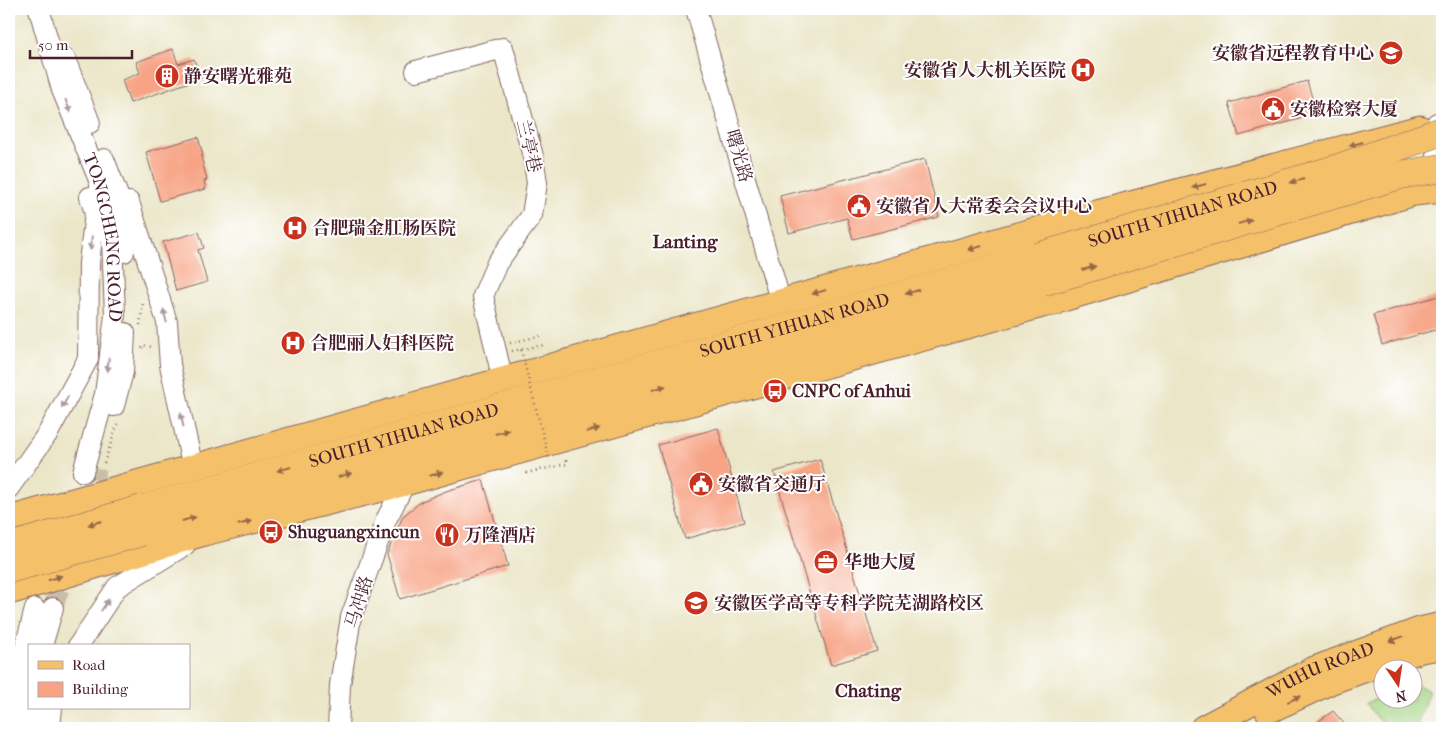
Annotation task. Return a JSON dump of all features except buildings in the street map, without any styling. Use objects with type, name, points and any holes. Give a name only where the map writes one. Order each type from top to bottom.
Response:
[{"type":"highway","name":"SOUTH YIHUAN ROAD","points":[[142,521],[959,279],[1044,280],[1441,129]]},
{"type":"highway","name":"SOUTH YIHUAN ROAD","points":[[142,521],[941,310],[1400,175],[1442,168]]},
{"type":"highway","points":[[959,279],[1089,215]]},
{"type":"highway","points":[[9,547],[142,521]]},
{"type":"highway","points":[[9,569],[142,521]]},
{"type":"main road","points":[[9,519],[1089,215],[1408,130],[1441,129]]},
{"type":"main road","points":[[9,592],[204,533],[405,483],[741,388],[1044,280],[1414,193],[1442,190]]},
{"type":"main road","name":"WUHU ROAD","points":[[1203,728],[1312,670],[1420,630],[1442,625]]},
{"type":"main road","name":"WUHU ROAD","points":[[1235,728],[1332,681],[1421,650],[1442,647]]},
{"type":"street","name":"TONGCHENG ROAD","points":[[39,9],[62,90],[99,180],[112,239],[115,315],[105,394],[90,470],[105,444],[122,372],[126,303],[122,206],[66,61],[49,9]]},
{"type":"street","name":"曙光路","points":[[696,9],[781,303]]},
{"type":"street","name":"兰亭巷","points":[[416,72],[503,48],[533,156],[537,183],[532,214],[497,263],[483,296],[503,381]]},
{"type":"street","points":[[11,485],[48,433],[88,359],[89,263],[95,214],[81,167],[77,127]]},
{"type":"street","points":[[1441,129],[1433,132],[1442,178]]},
{"type":"street","points":[[1408,130],[1420,137],[1426,180],[1414,193]]},
{"type":"street","points":[[111,178],[127,197],[167,322],[170,365],[193,468]]},
{"type":"street","name":"马冲路","points":[[338,728],[340,685],[351,617],[386,520],[405,483]]},
{"type":"street","points":[[79,644],[117,587],[204,533]]},
{"type":"street","points":[[29,644],[44,608],[42,644]]},
{"type":"street","points":[[16,728],[21,663],[28,646]]},
{"type":"street","points":[[35,710],[35,728]]},
{"type":"street","points":[[50,728],[52,710]]},
{"type":"path","points":[[503,345],[540,336]]},
{"type":"path","points":[[506,352],[544,345]]},
{"type":"path","points":[[521,350],[549,459],[565,456],[567,464],[526,474]]},
{"type":"green space","points":[[1424,688],[1429,691],[1424,705]]},
{"type":"green space","points":[[1374,700],[1374,710],[1422,710],[1416,728],[1397,728],[1381,723],[1366,703]]},
{"type":"tunnel","points":[[85,508],[97,468]]},
{"type":"tunnel","points":[[53,608],[67,565]]},
{"type":"place","name":"安徽省远程教育中心","points":[[1391,53]]},
{"type":"place","name":"安徽省人大机关医院","points":[[1083,70]]},
{"type":"place","name":"静安曙光雅苑","points":[[167,76]]},
{"type":"place","name":"安徽检察大厦","points":[[1273,109]]},
{"type":"place","name":"安徽省人大常委会会议中心","points":[[859,206]]},
{"type":"place","name":"合肥瑞金肛肠医院","points":[[295,228]]},
{"type":"place","name":"合肥丽人妇科医院","points":[[293,343]]},
{"type":"place","name":"CNPC of Anhui","points":[[775,391]]},
{"type":"place","name":"安徽省交通厅","points":[[701,484]]},
{"type":"place","name":"Shuguangxincun","points":[[271,532]]},
{"type":"place","name":"万隆酒店","points":[[447,535]]},
{"type":"place","name":"华地大厦","points":[[826,562]]},
{"type":"place","name":"安徽医学高等专科学院芜湖路校区","points":[[696,603]]},
{"type":"district","name":"Lanting","points":[[685,241]]},
{"type":"district","name":"Chating","points":[[868,690]]}]
